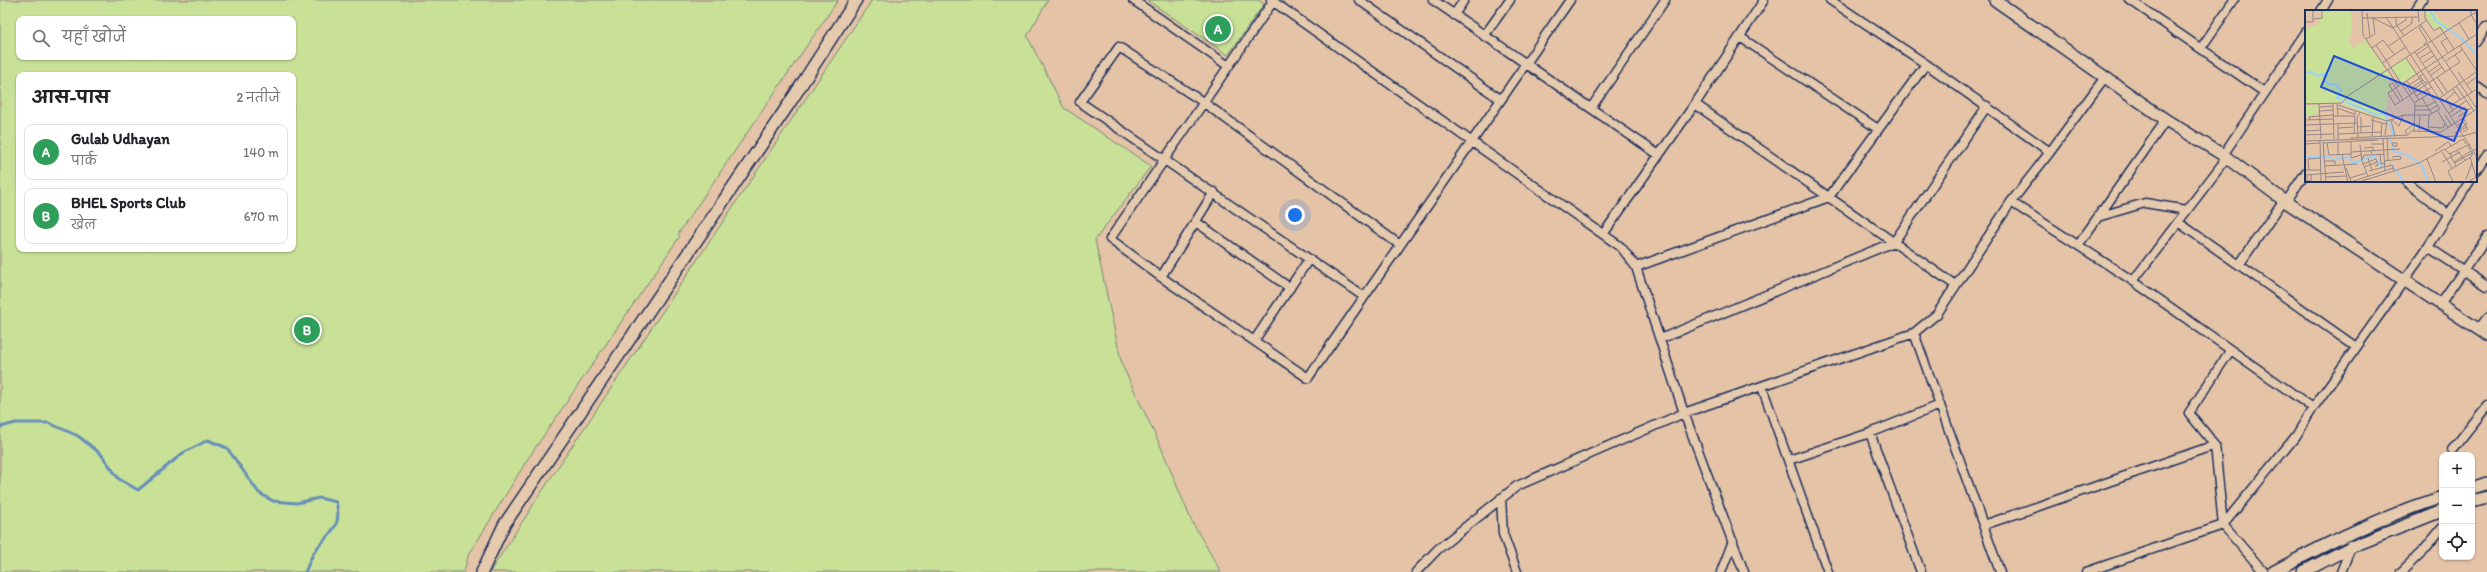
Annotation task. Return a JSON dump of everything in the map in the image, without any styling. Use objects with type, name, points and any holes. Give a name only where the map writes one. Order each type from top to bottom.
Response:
[{"type":"main road","points":[[482,572],[504,525],[776,123],[856,0]]},
{"type":"main road","points":[[1995,0],[2166,120],[2224,157],[2284,201],[2483,333]]},
{"type":"main road","points":[[2475,487],[2487,483]]},
{"type":"main road","points":[[2475,500],[2487,497]]},
{"type":"main road","points":[[2272,572],[2345,534],[2439,498]]},
{"type":"main road","points":[[2303,572],[2351,547],[2439,512]]},
{"type":"street","points":[[1133,0],[1227,65]]},
{"type":"street","points":[[1570,0],[1471,140],[1308,378],[1161,277],[1110,239],[1166,160],[1227,65],[1272,0],[1471,140],[1604,233],[1621,247],[1636,267],[1684,413],[1744,572]]},
{"type":"street","points":[[1359,0],[1500,99]]},
{"type":"street","points":[[1434,0],[1484,36],[1659,155]]},
{"type":"street","points":[[1454,15],[1464,0]]},
{"type":"street","points":[[1484,36],[1510,0]]},
{"type":"street","points":[[1590,108],[1666,0]]},
{"type":"street","points":[[1604,233],[1695,104],[1764,0]]},
{"type":"street","points":[[1830,0],[1987,106],[2050,152]]},
{"type":"street","points":[[2130,0],[2264,92]]},
{"type":"street","points":[[2201,48],[2234,0]]},
{"type":"street","points":[[2322,10],[2328,0]]},
{"type":"street","points":[[2416,10],[2422,0]]},
{"type":"street","points":[[2477,41],[2487,26]]},
{"type":"street","points":[[2133,281],[2187,210],[2224,157],[2264,92],[2305,33]]},
{"type":"street","points":[[1740,37],[1878,129]]},
{"type":"street","points":[[1363,296],[1214,192],[1080,102],[1119,47],[1203,102],[1400,245]]},
{"type":"street","points":[[1636,267],[1829,197],[1926,64]]},
{"type":"street","points":[[1416,572],[1438,549],[1517,486],[1684,413],[1914,333],[1937,314],[1955,284],[2011,202],[2105,77]]},
{"type":"street","points":[[2477,87],[2487,94]]},
{"type":"street","points":[[1695,104],[1955,284]]},
{"type":"street","points":[[1660,339],[1894,242],[1987,106]]},
{"type":"street","points":[[2079,244],[2101,216],[2166,120]]},
{"type":"street","points":[[2477,171],[2486,160]]},
{"type":"street","points":[[2239,265],[2305,173]]},
{"type":"street","points":[[2406,182],[2449,215]]},
{"type":"street","points":[[2086,572],[2223,525],[2296,436],[2313,408],[2428,247],[2469,182]]},
{"type":"street","points":[[1161,277],[1214,192]]},
{"type":"street","points":[[2011,202],[2079,244],[2313,408]]},
{"type":"street","points":[[2101,216],[2145,203],[2187,210]]},
{"type":"street","points":[[1196,222],[1290,288]]},
{"type":"street","points":[[2178,222],[2356,347]]},
{"type":"street","points":[[2440,304],[2465,271],[2487,237]]},
{"type":"street","points":[[2428,247],[2487,286]]},
{"type":"street","points":[[1254,341],[1309,259]]},
{"type":"street","points":[[2483,333],[2487,318]]},
{"type":"street","points":[[1914,333],[2000,572]]},
{"type":"street","points":[[2230,351],[2189,413],[2215,446],[2223,525],[2264,572]]},
{"type":"street","points":[[1762,387],[1828,572]]},
{"type":"street","points":[[1789,460],[1870,433],[1940,405]]},
{"type":"street","points":[[2452,450],[2487,406]]},
{"type":"street","points":[[1870,433],[1921,572]]},
{"type":"street","points":[[1984,525],[2215,446]]},
{"type":"street","points":[[1501,498],[1503,534],[1517,572]]},
{"type":"street","points":[[2401,572],[2425,549],[2439,532]]},
{"type":"street","points":[[2341,572],[2351,547],[2345,534]]},
{"type":"street","points":[[1721,572],[1733,542]]},
{"type":"green space","points":[[0,0],[838,0],[678,234],[680,236],[529,457],[468,556],[464,572],[0,572]]},
{"type":"green space","points":[[872,0],[1048,0],[1027,36],[1064,108],[1151,166],[1095,240],[1122,365],[1161,447],[1191,520],[1221,572],[490,572],[552,476]]},
{"type":"green space","points":[[1147,0],[1258,0],[1264,4],[1228,55]]},
{"type":"waterway","points":[[0,427],[16,423],[49,423],[78,436],[101,454],[119,479],[138,490],[183,453],[208,440],[227,448],[259,493],[273,501],[297,503],[319,498],[336,502],[338,511],[335,525],[332,531],[313,554],[305,572]]},
{"type":"place","name":"Gulab Udhayan","points":[[1218,29]]},
{"type":"place","name":"BHEL Sports Club","points":[[307,330]]}]
